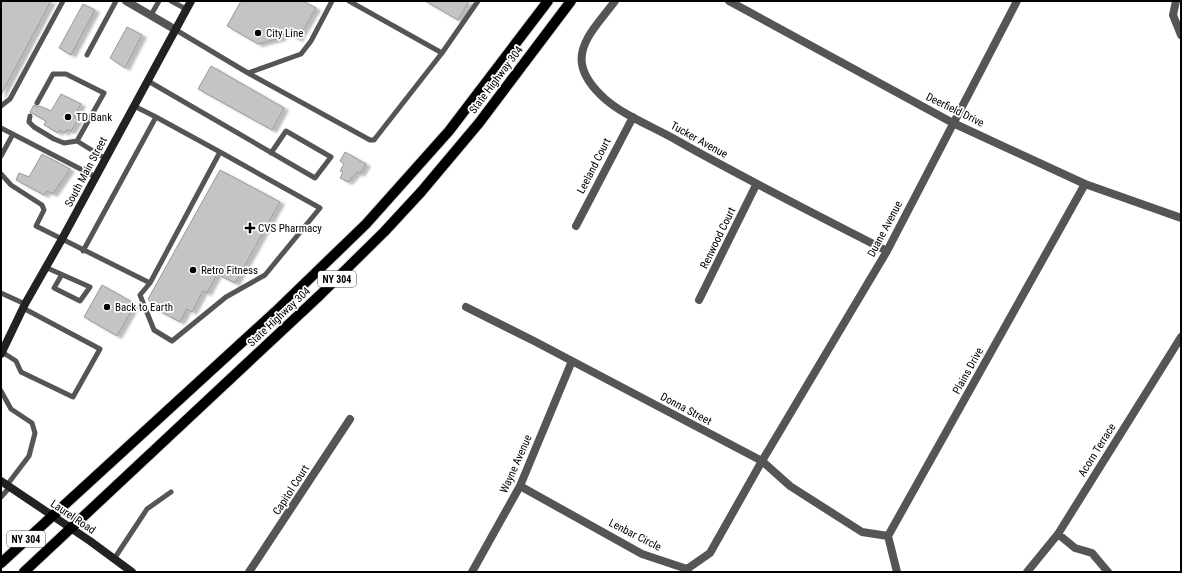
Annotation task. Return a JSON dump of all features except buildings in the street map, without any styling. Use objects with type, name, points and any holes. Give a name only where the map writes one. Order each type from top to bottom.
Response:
[{"type":"main road","name":"State Highway 304","points":[[1,563],[275,312],[366,224],[449,131],[548,1]]},
{"type":"main road","name":"State Highway 304","points":[[24,572],[320,295],[396,219],[479,123],[571,1]]},
{"type":"street","points":[[126,1],[176,30]]},
{"type":"street","name":"South Main Street","points":[[2,353],[24,306],[191,1]]},
{"type":"street","name":"Tucker Avenue","points":[[615,1],[586,43],[582,62],[586,75],[596,90],[612,104],[632,117],[756,185],[887,251]]},
{"type":"street","name":"Deerfield Drive","points":[[728,1],[954,123],[1085,184],[1181,218]]},
{"type":"street","name":"Duane Avenue","points":[[762,461],[887,251],[1017,1]]},
{"type":"street","points":[[1176,1],[1173,14],[1181,35]]},
{"type":"street","name":"Leeland Court","points":[[576,226],[632,117]]},
{"type":"street","name":"Plains Drive","points":[[888,536],[1085,184]]},
{"type":"street","name":"Renwood Court","points":[[699,300],[756,185]]},
{"type":"street","name":"Donna Street","points":[[466,307],[762,461],[790,486],[862,532],[888,536]]},
{"type":"street","name":"Acorn Terrace","points":[[1027,572],[1058,534],[1181,337]]},
{"type":"street","name":"Wayne Avenue","points":[[472,572],[520,486],[572,361]]},
{"type":"street","name":"Capitol Court","points":[[249,572],[350,419]]},
{"type":"street","name":"Lenbar Circle","points":[[520,486],[642,554],[687,569],[710,553],[762,461]]},
{"type":"street","name":"Laurel Road","points":[[6,484],[132,572]]},
{"type":"street","points":[[1058,534],[1075,548],[1092,553],[1108,572]]},
{"type":"street","points":[[888,536],[897,572]]},
{"type":"lane","points":[[1,106],[10,99],[63,1]]},
{"type":"lane","points":[[87,55],[116,1]]},
{"type":"lane","points":[[151,16],[159,1]]},
{"type":"lane","points":[[171,1],[186,9]]},
{"type":"lane","points":[[248,73],[289,60],[301,54],[305,50],[332,1]]},
{"type":"lane","points":[[349,1],[442,53]]},
{"type":"lane","points":[[176,30],[248,73],[370,140],[374,140],[442,53],[478,1]]},
{"type":"lane","points":[[37,103],[53,74],[66,74],[104,93],[77,142]]},
{"type":"lane","points":[[148,81],[271,153],[315,178],[330,157],[286,131],[271,153]]},
{"type":"lane","points":[[134,106],[220,152],[320,208],[265,275],[226,297],[172,341],[154,330],[140,295],[150,283],[220,152]]},
{"type":"lane","points":[[30,116],[29,122],[34,127],[54,139],[64,143],[77,142],[106,158]]},
{"type":"lane","points":[[82,250],[156,117]]},
{"type":"lane","points":[[1,128],[96,177]]},
{"type":"lane","points":[[1,156],[13,134]]},
{"type":"lane","points":[[1,174],[11,186],[42,205],[44,210],[36,226],[150,283]]},
{"type":"lane","points":[[45,267],[61,276],[90,287],[80,301],[54,288],[61,276]]},
{"type":"lane","points":[[1,293],[100,349],[73,397],[21,372],[16,361],[2,353]]},
{"type":"lane","points":[[1,391],[10,409],[32,423],[35,433],[29,456],[6,484],[1,497]]},
{"type":"lane","points":[[114,558],[147,509],[171,492]]},
{"type":"place","name":"City Line","points":[[258,33]]},
{"type":"place","name":"TD Bank","points":[[68,117]]},
{"type":"place","name":"CVS Pharmacy","points":[[250,228]]},
{"type":"place","name":"Retro Fitness","points":[[193,270]]},
{"type":"place","name":"Back to Earth","points":[[107,307]]}]
